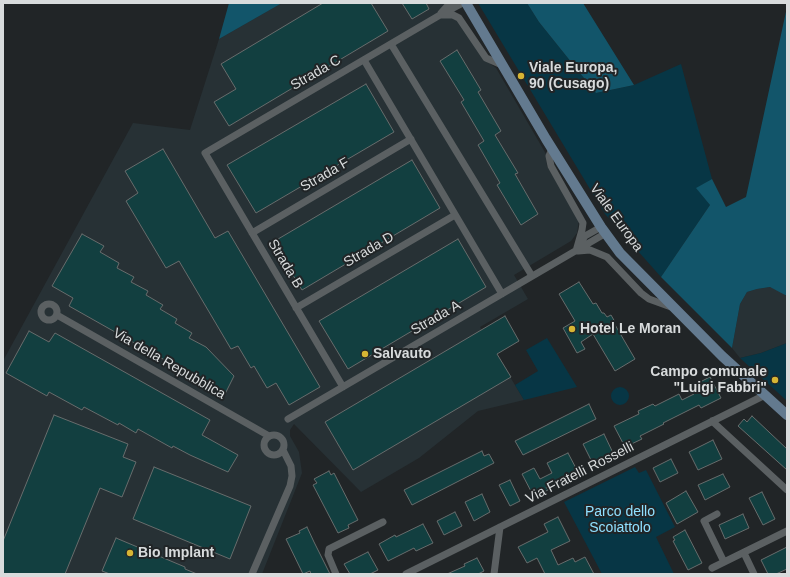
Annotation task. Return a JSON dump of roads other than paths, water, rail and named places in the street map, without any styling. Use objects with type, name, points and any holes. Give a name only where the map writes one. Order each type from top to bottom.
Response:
[{"type":"main road","name":"Viale Europa","points":[[466,3],[552,149],[603,230],[620,253],[722,356],[787,415]]},
{"type":"street","points":[[445,3],[441,8],[440,15],[453,15],[459,18],[486,58],[502,65]]},
{"type":"street","name":"Strada C","points":[[440,15],[445,7],[450,3]]},
{"type":"street","name":"Strada C","points":[[205,153],[462,3]]},
{"type":"street","points":[[391,44],[532,276]]},
{"type":"street","points":[[364,60],[502,294]]},
{"type":"street","name":"Strada F","points":[[252,233],[411,139]]},
{"type":"street","points":[[552,149],[549,156],[551,166],[583,223],[576,251],[590,250],[607,257],[640,293],[649,299],[673,308]]},
{"type":"street","name":"Strada B","points":[[205,153],[343,387]]},
{"type":"street","name":"Strada D","points":[[296,308],[455,215]]},
{"type":"street","name":"Strada A","points":[[288,419],[576,251],[603,230]]},
{"type":"street","name":"Via della Repubblica","points":[[57,314],[269,436]]},
{"type":"street","name":"Via Fratelli Rosselli","points":[[406,574],[765,395]]},
{"type":"street","points":[[712,421],[787,490]]},
{"type":"street","points":[[252,574],[290,486],[292,476],[291,466],[283,450],[284,444],[281,438],[275,435],[267,438],[264,444],[268,453],[274,455],[283,450]]},
{"type":"street","points":[[717,514],[704,521],[724,562]]},
{"type":"street","points":[[336,574],[328,555],[329,550],[383,522]]},
{"type":"street","points":[[494,574],[500,527]]},
{"type":"street","points":[[712,568],[787,531]]},
{"type":"street","points":[[744,553],[754,574]]},
{"type":"place","name":"Viale Europa, 90 (Cusago)","points":[[521,76]]},
{"type":"place","name":"Hotel Le Moran","points":[[572,329]]},
{"type":"place","name":"Salvauto","points":[[365,354]]},
{"type":"place","name":"Campo comunale \"Luigi Fabbri\"","points":[[775,380]]},
{"type":"place","name":"Bio Implant","points":[[130,553]]},
{"type":"park label","name":"Parco dello Scoiattolo","points":[[620,520]]}]
